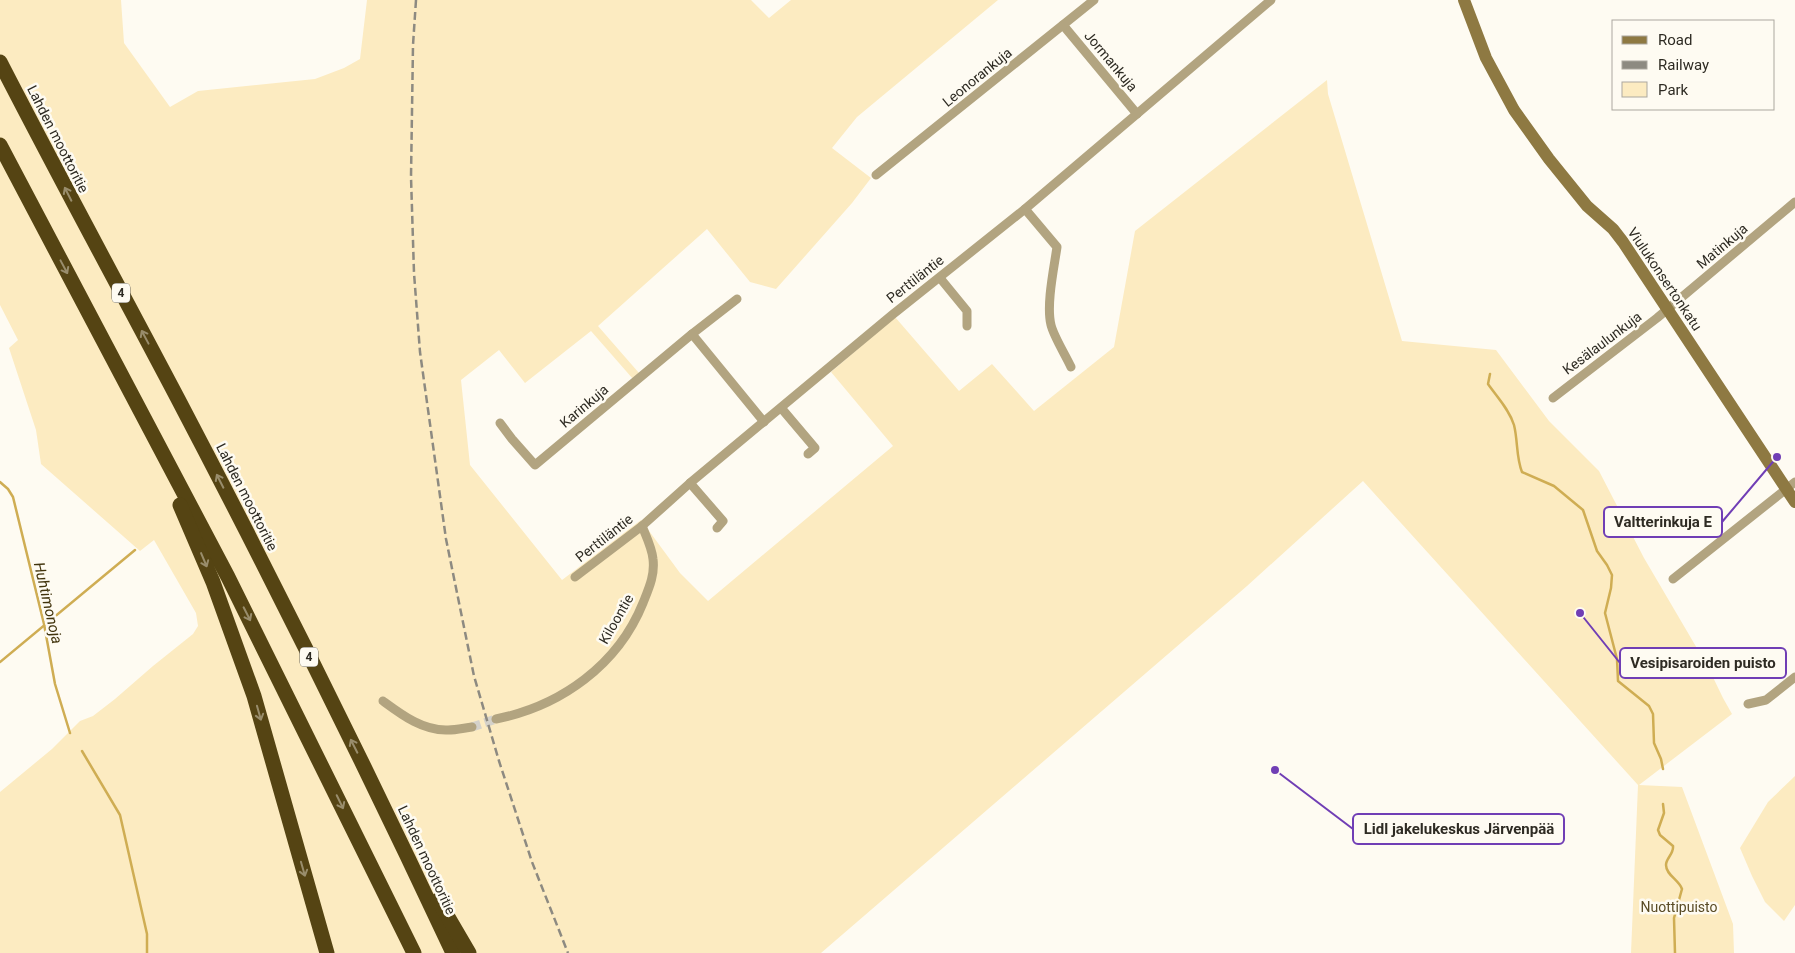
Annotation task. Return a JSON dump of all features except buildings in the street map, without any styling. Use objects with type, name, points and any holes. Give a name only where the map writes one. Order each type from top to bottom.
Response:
[{"type":"highway","name":"Lahden moottoritie","points":[[0,62],[74,206],[243,524],[376,790],[453,953]]},
{"type":"highway","points":[[0,145],[228,577],[414,953]]},
{"type":"highway","points":[[143,416],[214,582],[235,639],[254,696],[327,953]]},
{"type":"highway","points":[[376,790],[469,953]]},
{"type":"street","name":"Leonorankuja","points":[[876,175],[1094,0]]},
{"type":"street","name":"Perttiläntie","points":[[575,578],[642,526],[690,483],[892,315],[1025,209],[1271,0]]},
{"type":"street","name":"Viulukonsertonkatu","points":[[1464,0],[1486,58],[1514,110],[1580,198],[1618,236],[1791,485],[1795,502]]},
{"type":"street","name":"Jormankuja","points":[[1063,25],[1137,114]]},
{"type":"street","name":"Matinkuja","points":[[1668,310],[1795,202]]},
{"type":"street","points":[[1025,209],[1057,247],[1050,307],[1051,325],[1071,367]]},
{"type":"street","points":[[940,278],[967,312],[967,326]]},
{"type":"street","name":"Karinkuja","points":[[500,423],[536,465],[737,298]]},
{"type":"street","name":"Kesälaulunkuja","points":[[1553,398],[1668,310]]},
{"type":"street","points":[[692,334],[764,422]]},
{"type":"street","points":[[782,408],[815,448],[808,454]]},
{"type":"street","points":[[690,483],[723,521],[717,528]]},
{"type":"street","points":[[1673,579],[1791,485]]},
{"type":"street","name":"Kiloontie","points":[[496,719],[514,715],[559,697],[602,665],[622,642],[639,612],[652,578],[653,557],[642,526]]},
{"type":"street","points":[[1748,704],[1766,700],[1795,677]]},
{"type":"street","points":[[383,701],[409,720],[428,726],[446,730],[472,727]]},
{"type":"green space","name":"Nuottipuisto","points":[[0,0],[121,0],[124,43],[170,107],[198,91],[315,79],[344,68],[360,59],[367,0],[751,0],[769,18],[791,0],[998,0],[857,117],[832,148],[871,178],[852,203],[776,289],[750,282],[707,229],[598,326],[639,373],[633,379],[591,331],[525,383],[499,350],[461,380],[470,465],[562,580],[641,520],[680,573],[708,601],[893,446],[831,372],[895,317],[959,391],[992,364],[1034,411],[1114,347],[1135,231],[1327,80],[1328,94],[1402,341],[1496,350],[1549,421],[1599,471],[1644,558],[1708,667],[1732,714],[1639,785],[1682,787],[1733,924],[1734,953],[1631,953],[1638,785],[1363,481],[1247,586],[821,953],[0,953],[0,792],[52,749],[80,721],[93,716],[115,699],[193,634],[198,626],[196,613],[154,540],[140,551],[41,464],[36,430],[9,348],[18,340],[0,305]]},
{"type":"green space","points":[[1795,776],[1795,905],[1784,921],[1765,902],[1740,848],[1768,802]]},
{"type":"waterway","points":[[1490,374],[1488,384],[1506,408],[1514,425],[1522,472],[1554,486],[1583,510],[1597,551],[1612,575],[1605,613],[1617,659],[1618,681],[1649,706],[1653,714],[1654,743],[1663,769]]},
{"type":"waterway","name":"Huhtimonoja","points":[[0,482],[13,497],[44,624],[55,684],[70,733]]},
{"type":"waterway","points":[[0,662],[135,550]]},
{"type":"waterway","name":"Huhtimonoja","points":[[82,751],[120,815],[147,934],[147,953]]},
{"type":"waterway","points":[[1663,804],[1664,813],[1658,830],[1660,835],[1673,846],[1666,865],[1670,875],[1682,889],[1674,918],[1675,953]]},
{"type":"tunnel","points":[[472,727],[496,719]]},
{"type":"railway","points":[[416,0],[413,45],[411,177],[414,273],[420,352],[446,539],[474,676],[499,761],[532,862],[568,953]]},
{"type":"place","name":"Valtterinkuja E","points":[[1777,457]]},
{"type":"place","name":"Vesipisaroiden puisto","points":[[1580,613]]},
{"type":"place","name":"Lidl jakelukeskus Järvenpää","points":[[1275,770]]}]
